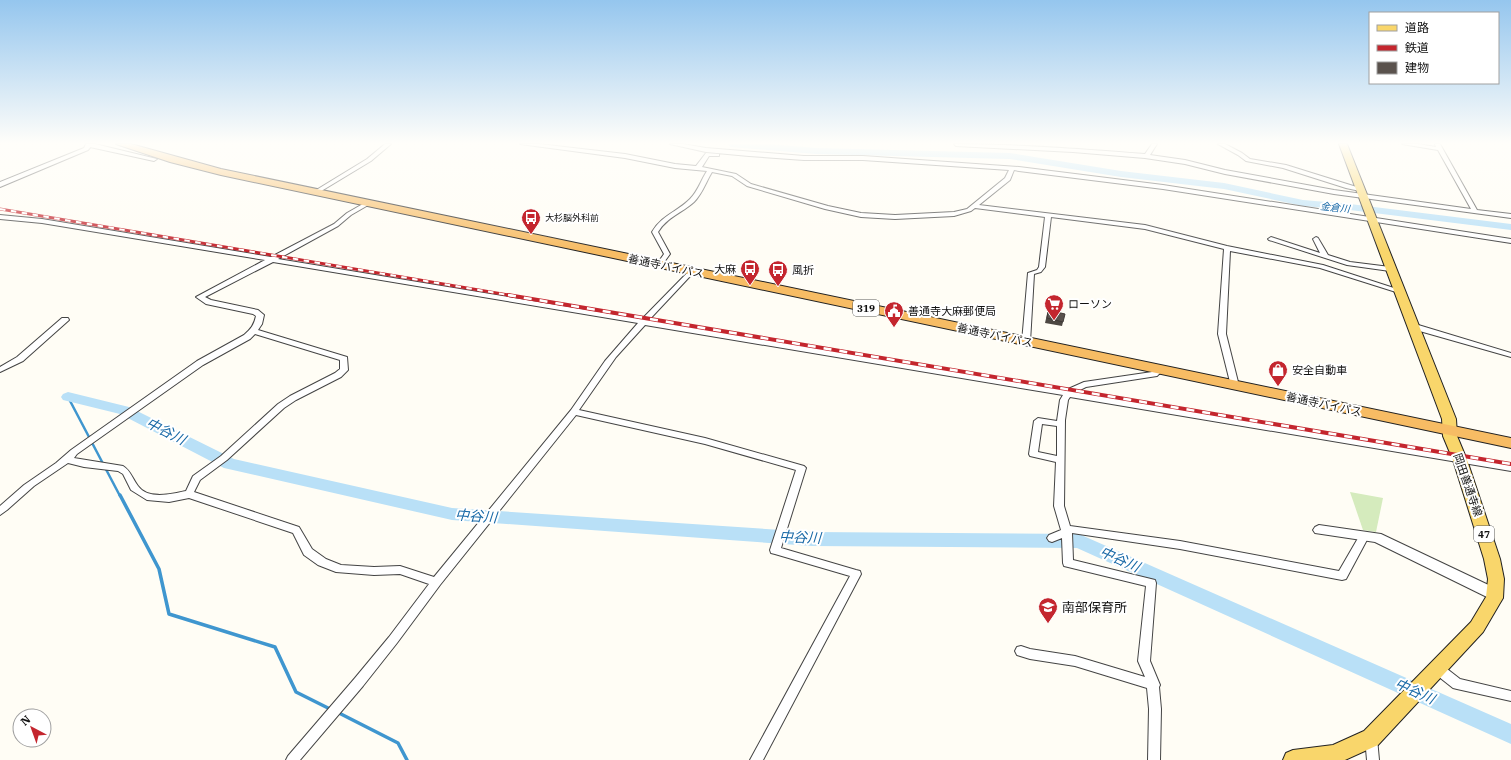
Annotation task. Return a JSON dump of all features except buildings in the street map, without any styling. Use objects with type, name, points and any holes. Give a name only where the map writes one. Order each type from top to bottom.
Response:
[{"type":"highway","name":"善通寺バイパス","points":[[256,179],[1511,443]]},
{"type":"main road","name":"岡田善通寺線","points":[[1292,760],[1334,755],[1370,738],[1477,627],[1494,598],[1496,579],[1492,559],[1460,460],[1450,436],[1449,419],[1355,179]]},
{"type":"street","points":[[0,185],[13,179]]},
{"type":"street","points":[[316,192],[337,179]]},
{"type":"street","points":[[660,264],[667,254],[655,232],[658,226],[665,219],[692,201],[705,179]]},
{"type":"street","points":[[741,179],[749,185],[827,208],[861,215],[895,217],[962,213],[974,206],[1007,179]]},
{"type":"street","points":[[1107,179],[1511,241]]},
{"type":"street","points":[[1264,179],[1299,186],[1511,216]]},
{"type":"street","points":[[1327,179],[1348,187],[1361,194]]},
{"type":"street","points":[[1457,179],[1476,211]]},
{"type":"street","points":[[0,511],[31,484],[68,460],[74,452],[200,363],[240,342],[254,331],[258,324],[260,315],[255,312],[209,302],[200,297],[336,225],[349,214],[368,203]]},
{"type":"street","points":[[974,206],[1145,227],[1227,248],[1321,266],[1398,291]]},
{"type":"street","points":[[1026,342],[1031,272],[1039,271],[1042,267],[1048,215]]},
{"type":"street","points":[[0,217],[69,225],[1511,468]]},
{"type":"street","points":[[1272,238],[1301,245],[1325,256],[1349,264],[1390,269]]},
{"type":"street","points":[[1316,239],[1325,256]]},
{"type":"street","points":[[1227,248],[1222,334],[1235,386]]},
{"type":"street","points":[[292,760],[393,640],[436,582],[574,412],[592,383],[620,348],[692,272]]},
{"type":"street","points":[[0,370],[20,359],[65,320]]},
{"type":"street","points":[[1412,326],[1511,355]]},
{"type":"street","points":[[189,494],[196,478],[224,458],[281,406],[293,398],[338,375],[344,370],[344,359],[254,331]]},
{"type":"street","points":[[1154,760],[1154,685],[1150,671],[1144,661],[1151,583],[1068,563],[1067,532],[1059,506],[1061,460],[1060,424],[1061,409],[1067,394],[1084,385],[1154,374],[1159,370]]},
{"type":"street","points":[[574,412],[705,441],[801,468],[775,550],[856,574],[756,760]]},
{"type":"street","points":[[1060,424],[1038,421],[1034,454],[1061,460]]},
{"type":"street","points":[[68,460],[84,464],[120,468],[126,472],[134,488],[150,498],[169,498],[189,494],[296,530],[308,552],[322,562],[340,569],[374,571],[400,570],[436,582]]},
{"type":"street","points":[[1052,538],[1072,529],[1180,545],[1342,576],[1364,536]]},
{"type":"street","points":[[1319,530],[1377,537],[1494,594]]},
{"type":"street","points":[[1021,651],[1030,654],[1075,661],[1154,685]]},
{"type":"street","points":[[1438,669],[1457,684],[1511,696]]},
{"type":"street","points":[[1370,738],[1373,760]]},
{"type":"green space","points":[[1350,492],[1383,498],[1376,532],[1363,530]]},
{"type":"waterway","name":"金倉川","points":[[1168,179],[1224,186],[1303,203],[1350,207],[1511,227]]},
{"type":"waterway","points":[[68,397],[120,496]]},
{"type":"waterway","name":"中谷川","points":[[68,397],[124,410],[230,464],[452,514],[812,539],[1079,541],[1511,734]]},
{"type":"waterway","points":[[120,495],[159,569],[169,614],[275,647],[296,692],[330,709]]},
{"type":"waterway","points":[[337,712],[398,743],[407,760]]},
{"type":"railway","points":[[0,209],[514,296]]},
{"type":"railway","points":[[508,295],[1511,464]]},
{"type":"place","name":"大杉脳外科前","points":[[531,235]]},
{"type":"place","name":"大麻","points":[[750,286]]},
{"type":"place","name":"風折","points":[[778,287]]},
{"type":"place","name":"ローソン","points":[[1054,321]]},
{"type":"place","name":"善通寺大麻郵便局","points":[[894,328]]},
{"type":"place","name":"安全自動車","points":[[1278,387]]},
{"type":"place","name":"南部保育所","points":[[1048,624]]}]
